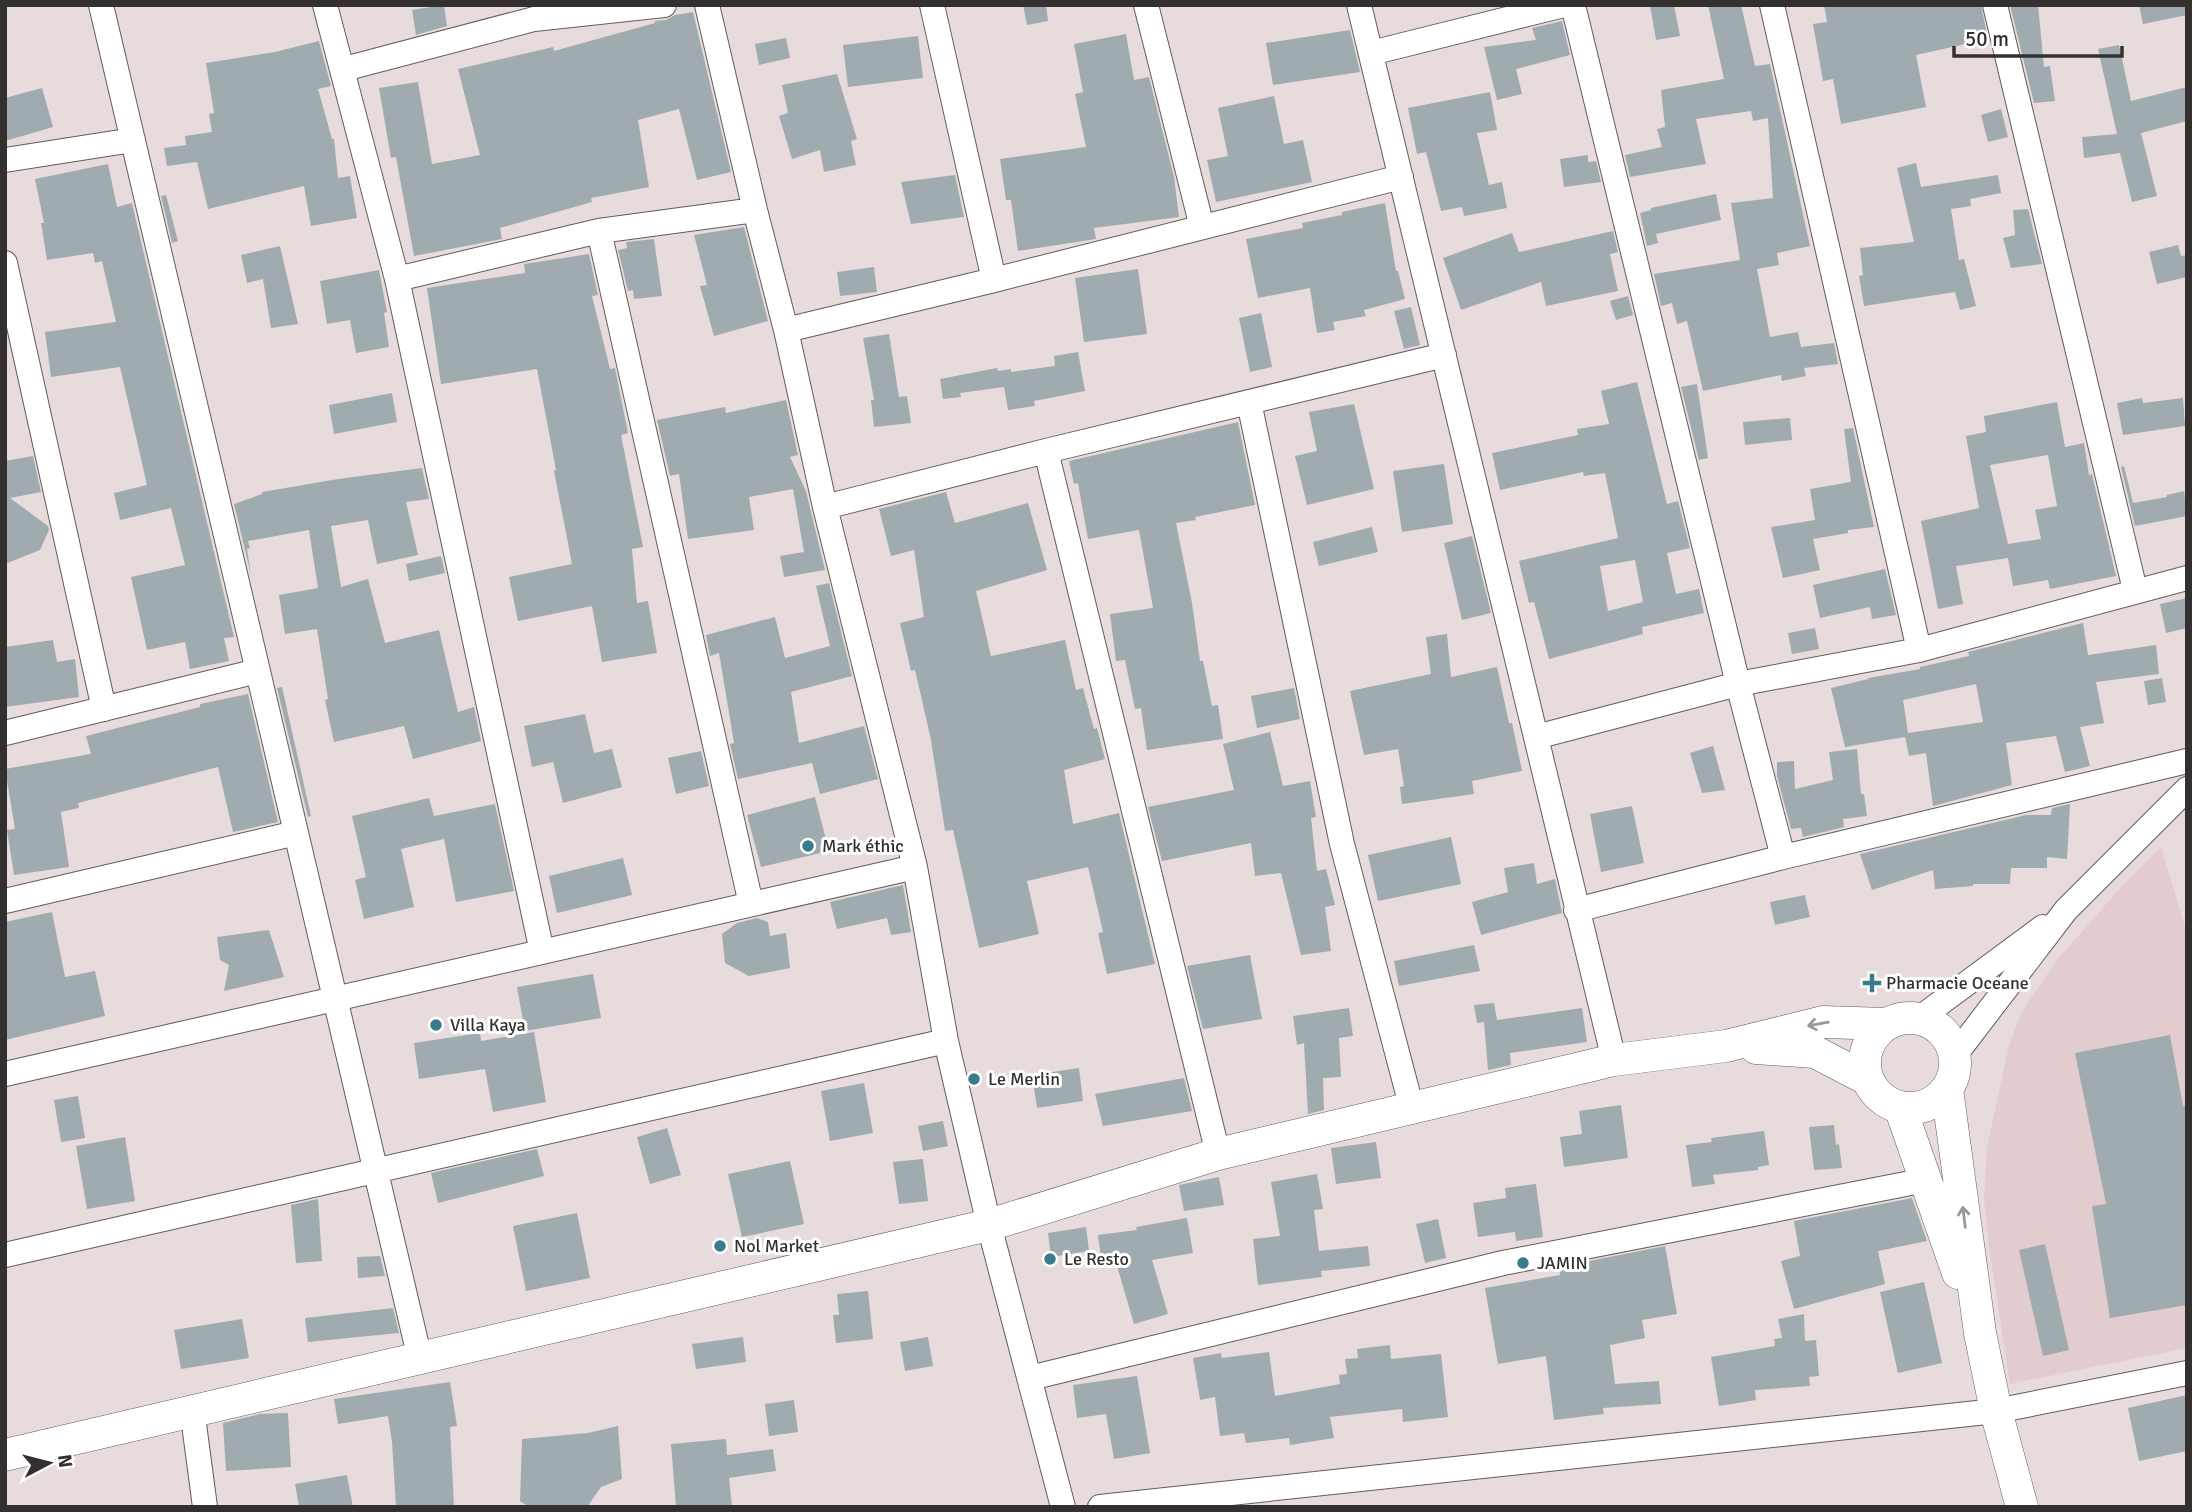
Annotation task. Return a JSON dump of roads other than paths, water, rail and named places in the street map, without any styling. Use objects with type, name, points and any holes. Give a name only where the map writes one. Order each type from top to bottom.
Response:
[{"type":"main road","points":[[5,1455],[192,1409],[420,1359],[989,1225],[1218,1154],[1614,1060],[1727,1045],[1823,1022],[1886,1024],[1902,1018],[1920,1018],[1936,1026],[1948,1039],[1955,1055],[1954,1073],[1947,1090],[1934,1102],[1917,1108],[1900,1107],[1875,1092],[1867,1079],[1864,1058],[1871,1039],[1886,1024]]},
{"type":"main road","points":[[1727,1045],[1815,1052],[1867,1079]]},
{"type":"main road","points":[[1947,1090],[1980,1334],[1996,1411],[2022,1507]]},
{"type":"main road","points":[[1900,1107],[1980,1334]]},
{"type":"street","points":[[101,5],[420,1359]]},
{"type":"street","points":[[325,5],[344,69],[397,279],[542,952]]},
{"type":"street","points":[[344,69],[532,12],[664,5]]},
{"type":"street","points":[[708,5],[755,211],[786,330],[825,507],[915,867],[946,1041],[989,1225],[1063,1507]]},
{"type":"street","points":[[932,5],[994,280]]},
{"type":"street","points":[[1146,5],[1202,228]]},
{"type":"street","points":[[1359,5],[1614,1060]]},
{"type":"street","points":[[1371,53],[1564,5]]},
{"type":"street","points":[[1573,5],[1738,684],[1783,858]]},
{"type":"street","points":[[1772,5],[1919,650]]},
{"type":"street","points":[[1995,5],[2135,590]]},
{"type":"street","points":[[5,160],[133,140]]},
{"type":"street","points":[[786,330],[1401,177]]},
{"type":"street","points":[[397,279],[599,231],[755,211]]},
{"type":"street","points":[[599,231],[751,904]]},
{"type":"street","points":[[5,263],[104,709]]},
{"type":"street","points":[[825,507],[1444,355]]},
{"type":"street","points":[[1249,402],[1342,844],[1412,1108]]},
{"type":"street","points":[[1046,451],[1218,1154]]},
{"type":"street","points":[[1536,737],[1738,684],[1919,650],[2187,578]]},
{"type":"street","points":[[5,733],[258,671]]},
{"type":"street","points":[[1576,910],[2187,761]]},
{"type":"street","points":[[1955,1055],[2066,909],[2187,789]]},
{"type":"street","points":[[5,901],[296,833]]},
{"type":"street","points":[[5,1074],[915,867]]},
{"type":"street","points":[[1920,1018],[2066,909]]},
{"type":"street","points":[[5,1255],[946,1041]]},
{"type":"street","points":[[1030,1378],[1503,1264],[1926,1180]]},
{"type":"street","points":[[1100,1507],[1996,1411],[2187,1373]]},
{"type":"street","points":[[192,1409],[205,1507]]},
{"type":"place","name":"Mark éthic","points":[[808,846]]},
{"type":"place","name":"Pharmacie Oceane","points":[[1872,983]]},
{"type":"place","name":"Villa Kaya","points":[[436,1025]]},
{"type":"place","name":"Le Merlin","points":[[974,1079]]},
{"type":"place","name":"Nol Market","points":[[720,1246]]},
{"type":"place","name":"Le Resto","points":[[1050,1259]]},
{"type":"place","name":"JAMIN","points":[[1523,1263]]}]
